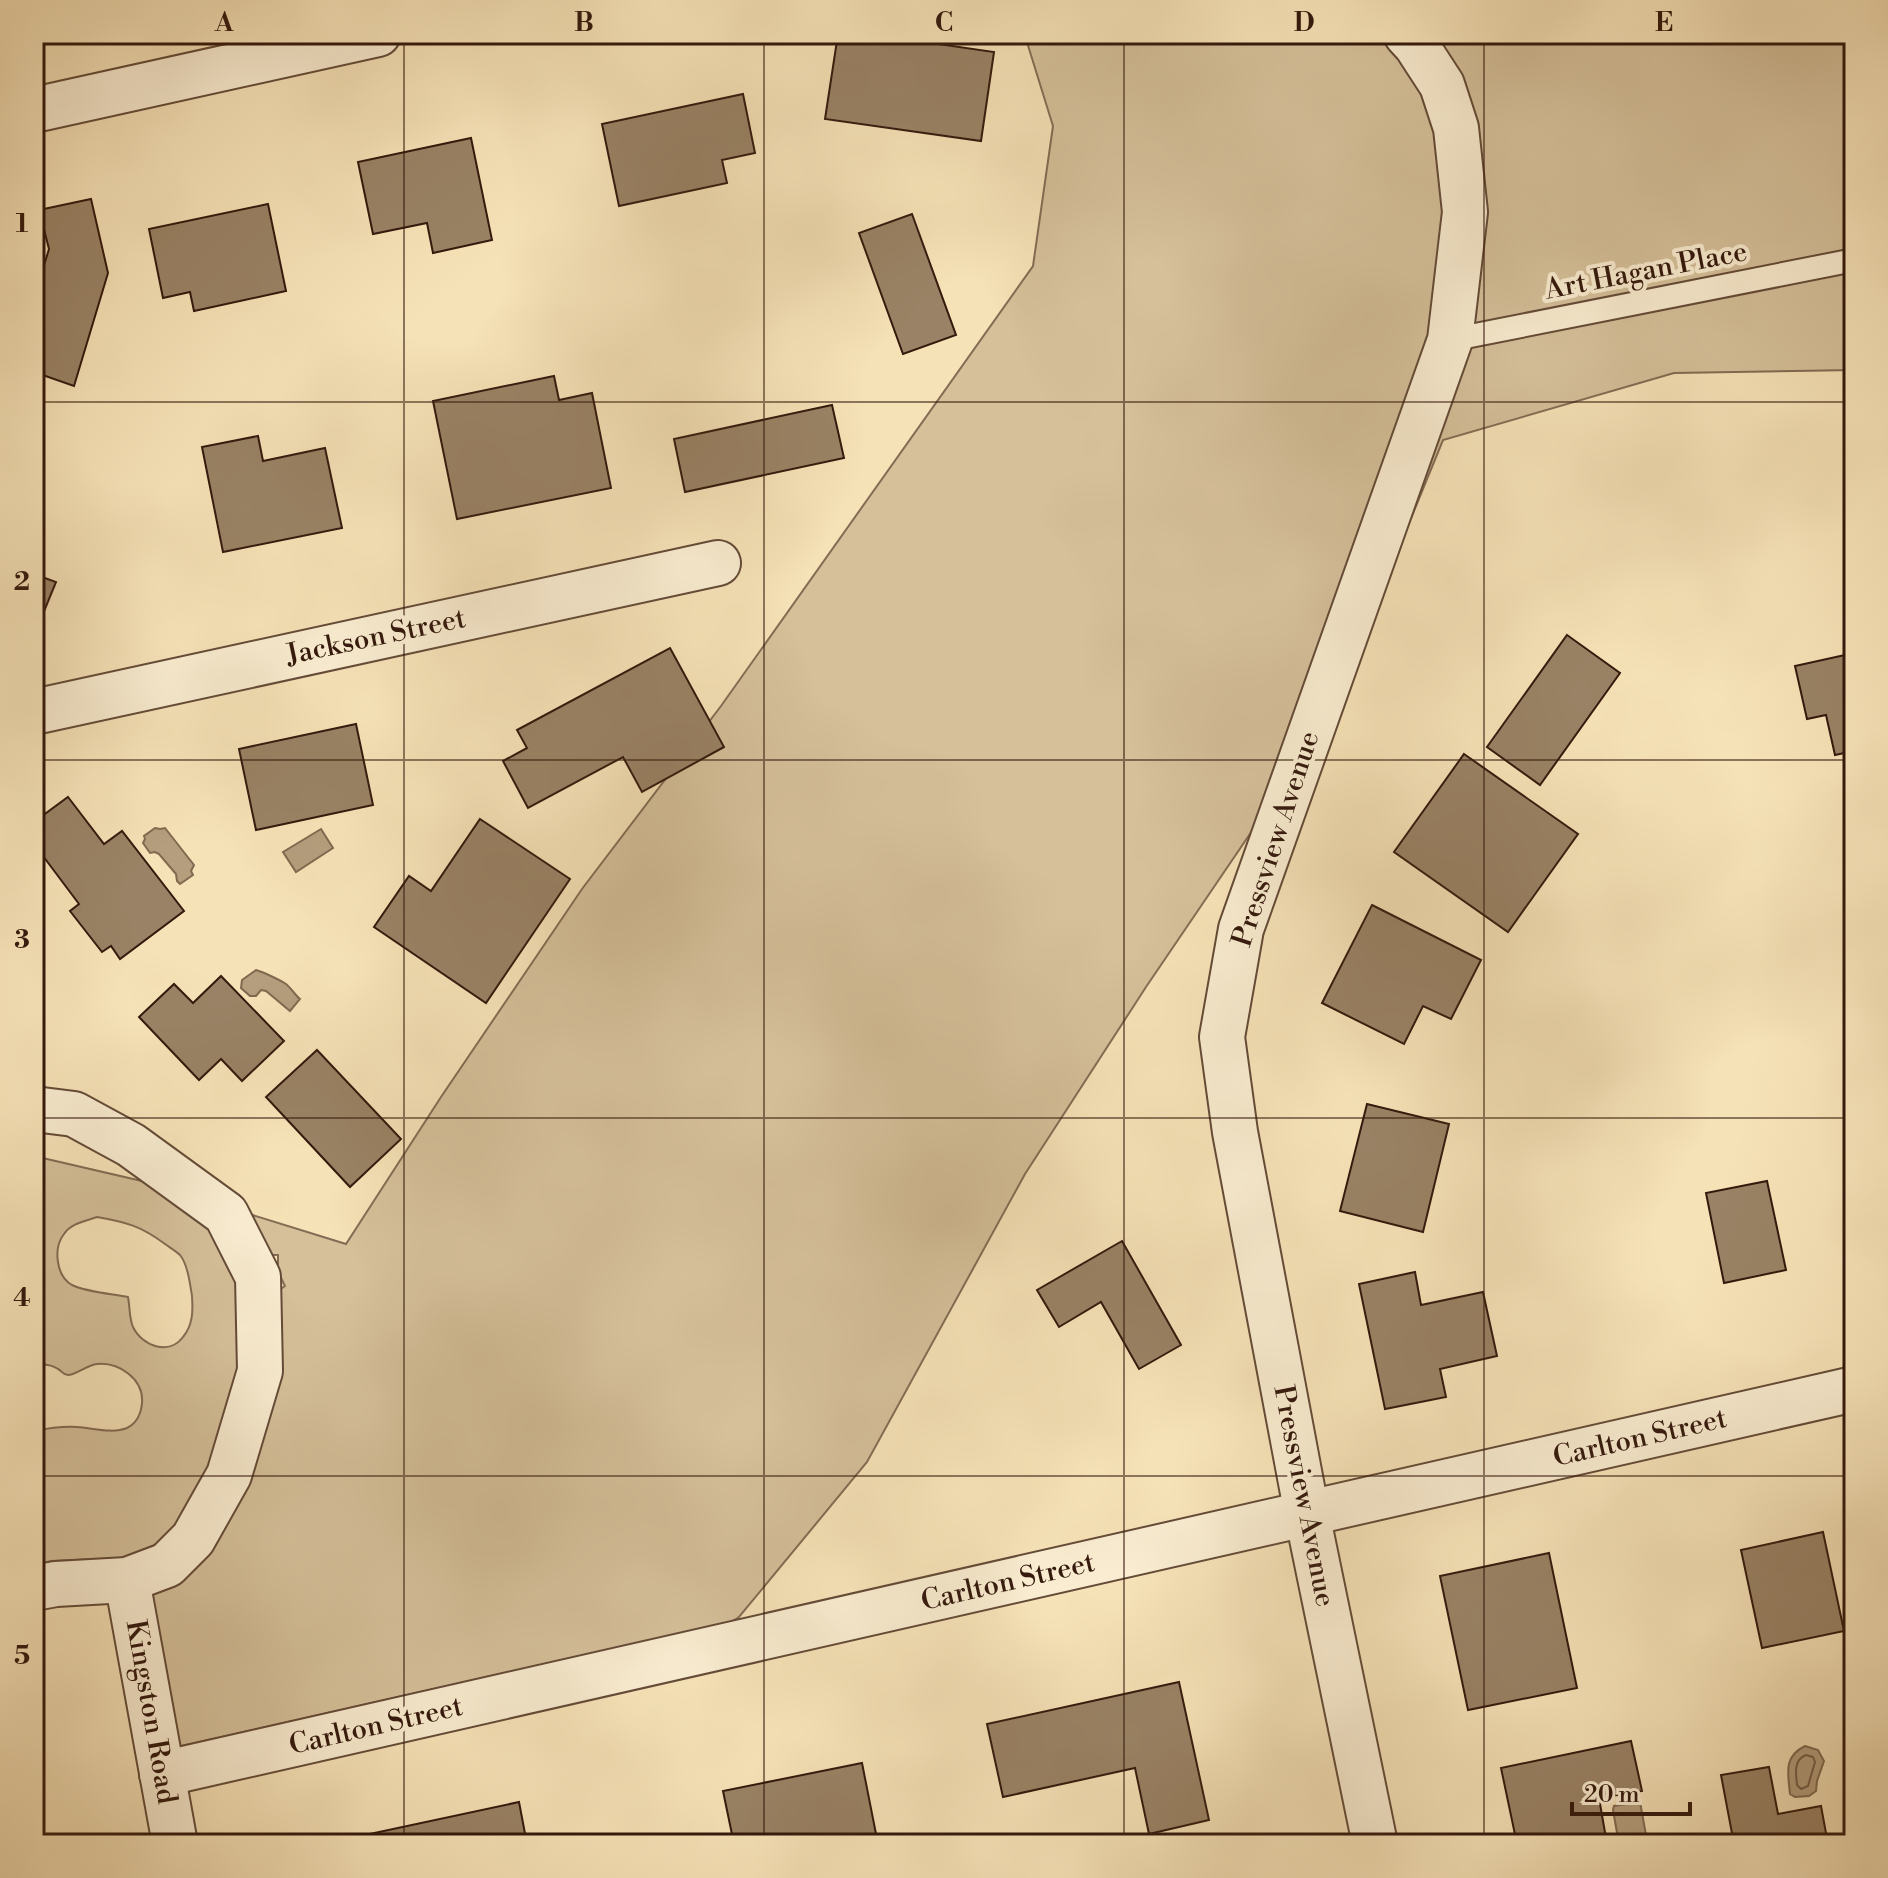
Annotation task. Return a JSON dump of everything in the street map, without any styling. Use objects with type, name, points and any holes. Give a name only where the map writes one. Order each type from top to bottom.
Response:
[{"type":"street","points":[[34,110],[378,34]]},
{"type":"street","name":"Pressview Avenue","points":[[1375,1844],[1307,1514],[1235,1132],[1222,1037],[1241,929],[1450,340],[1465,212],[1456,128],[1442,85],[1417,38]]},
{"type":"street","name":"Jackson Street","points":[[34,712],[718,563]]},
{"type":"street","points":[[34,1109],[74,1114],[97,1126],[131,1145],[226,1214],[258,1277],[260,1371],[229,1475],[193,1539],[167,1565],[127,1580],[34,1588]]},
{"type":"street","name":"Carlton Street","points":[[162,1774],[1854,1389]]},
{"type":"street","name":"Kingston Road","points":[[127,1580],[175,1844]]},
{"type":"lane","name":"Art Hagan Place","points":[[1450,340],[1854,260]]},
{"type":"shaded area","points":[[1020,34],[1376,34],[1402,59],[1424,95],[1436,132],[1445,211],[1430,333],[1256,825],[1025,1174],[867,1462],[739,1617],[731,1622],[177,1747],[150,1595],[180,1582],[210,1551],[278,1291],[285,1286],[278,1272],[278,1255],[270,1255],[249,1214],[346,1244],[582,889],[721,706],[1033,266],[1053,126],[1026,39]]},
{"type":"shaded area","points":[[1436,34],[1854,34],[1854,370],[1674,373],[1443,440],[1396,555],[1469,349],[1444,43]]},
{"type":"shaded area","points":[[34,1156],[146,1182],[211,1230],[238,1282],[240,1366],[211,1464],[177,1523],[155,1545],[122,1558],[51,1561],[34,1565],[34,1431],[66,1427],[121,1430],[136,1421],[142,1394],[128,1374],[114,1366],[97,1364],[68,1375],[52,1366],[34,1365]],"holes":[[[97,1217],[148,1233],[183,1259],[192,1296],[192,1312],[189,1328],[177,1343],[163,1347],[149,1344],[133,1327],[128,1297],[78,1287],[62,1275],[57,1254],[64,1234],[71,1227]]]},
{"type":"water","points":[[155,828],[165,828],[194,865],[193,875],[180,884],[176,874],[159,854],[150,853],[143,843],[144,836]]},
{"type":"water","points":[[321,829],[333,848],[296,872],[283,852]]},
{"type":"water","points":[[256,970],[286,984],[300,999],[290,1011],[266,991],[261,990],[256,996],[250,996],[241,988],[242,980]]},
{"type":"water","points":[[1805,1746],[1818,1750],[1824,1761],[1816,1791],[1809,1796],[1795,1797],[1790,1794],[1788,1766],[1793,1755]]},
{"type":"water","points":[[1640,1802],[1646,1844],[1619,1844],[1614,1806]]},
{"type":"building","points":[[838,34],[869,34],[994,52],[981,141],[825,119]]},
{"type":"building","points":[[743,94],[755,153],[722,160],[727,183],[619,206],[602,124]]},
{"type":"building","points":[[471,138],[492,240],[433,253],[427,223],[373,234],[358,162]]},
{"type":"building","points":[[91,199],[108,273],[74,386],[34,372],[34,298],[49,249],[39,210]]},
{"type":"building","points":[[268,204],[286,291],[194,311],[190,292],[163,298],[149,229]]},
{"type":"building","points":[[912,214],[956,335],[903,354],[859,233]]},
{"type":"building","points":[[554,376],[559,400],[592,393],[611,488],[457,519],[433,401]]},
{"type":"building","points":[[832,405],[844,458],[685,492],[674,439]]},
{"type":"building","points":[[258,436],[263,461],[325,448],[342,528],[223,552],[202,447]]},
{"type":"building","points":[[34,574],[56,582],[36,631],[34,631]]},
{"type":"building","points":[[1567,635],[1620,673],[1540,785],[1487,747]]},
{"type":"building","points":[[670,648],[724,747],[642,792],[623,757],[528,808],[503,761],[527,748],[517,730]]},
{"type":"building","points":[[1854,653],[1854,751],[1835,755],[1826,715],[1807,719],[1795,666]]},
{"type":"building","points":[[356,724],[373,805],[256,830],[239,749]]},
{"type":"building","points":[[1464,754],[1578,834],[1508,932],[1394,852]]},
{"type":"building","points":[[68,797],[104,844],[122,831],[184,911],[120,959],[111,946],[102,952],[70,911],[79,904],[34,844],[34,822]]},
{"type":"building","points":[[480,819],[570,879],[486,1003],[374,927],[409,876],[431,891]]},
{"type":"building","points":[[1372,905],[1481,960],[1451,1019],[1423,1006],[1404,1044],[1322,1003]]},
{"type":"building","points":[[221,976],[284,1041],[242,1081],[221,1059],[199,1080],[139,1017],[174,984],[193,1003]]},
{"type":"building","points":[[317,1050],[401,1139],[350,1187],[266,1097]]},
{"type":"building","points":[[1367,1104],[1449,1124],[1423,1232],[1340,1211]]},
{"type":"building","points":[[1767,1181],[1786,1270],[1724,1283],[1706,1193]]},
{"type":"building","points":[[1122,1241],[1181,1345],[1139,1369],[1101,1302],[1059,1327],[1037,1290]]},
{"type":"building","points":[[1415,1272],[1421,1305],[1483,1292],[1497,1356],[1440,1369],[1446,1397],[1385,1409],[1359,1284]]},
{"type":"building","points":[[1823,1532],[1844,1631],[1762,1648],[1741,1550]]},
{"type":"building","points":[[1549,1553],[1577,1688],[1468,1710],[1440,1576]]},
{"type":"building","points":[[1179,1682],[1209,1820],[1149,1834],[1135,1768],[1003,1797],[987,1724]]},
{"type":"building","points":[[1631,1741],[1642,1791],[1599,1798],[1607,1844],[1517,1844],[1501,1768]]},
{"type":"building","points":[[862,1763],[878,1844],[734,1844],[723,1791]]},
{"type":"building","points":[[1769,1767],[1778,1814],[1821,1806],[1828,1844],[1734,1844],[1721,1775]]},
{"type":"building","points":[[519,1802],[527,1844],[323,1844]]}]
